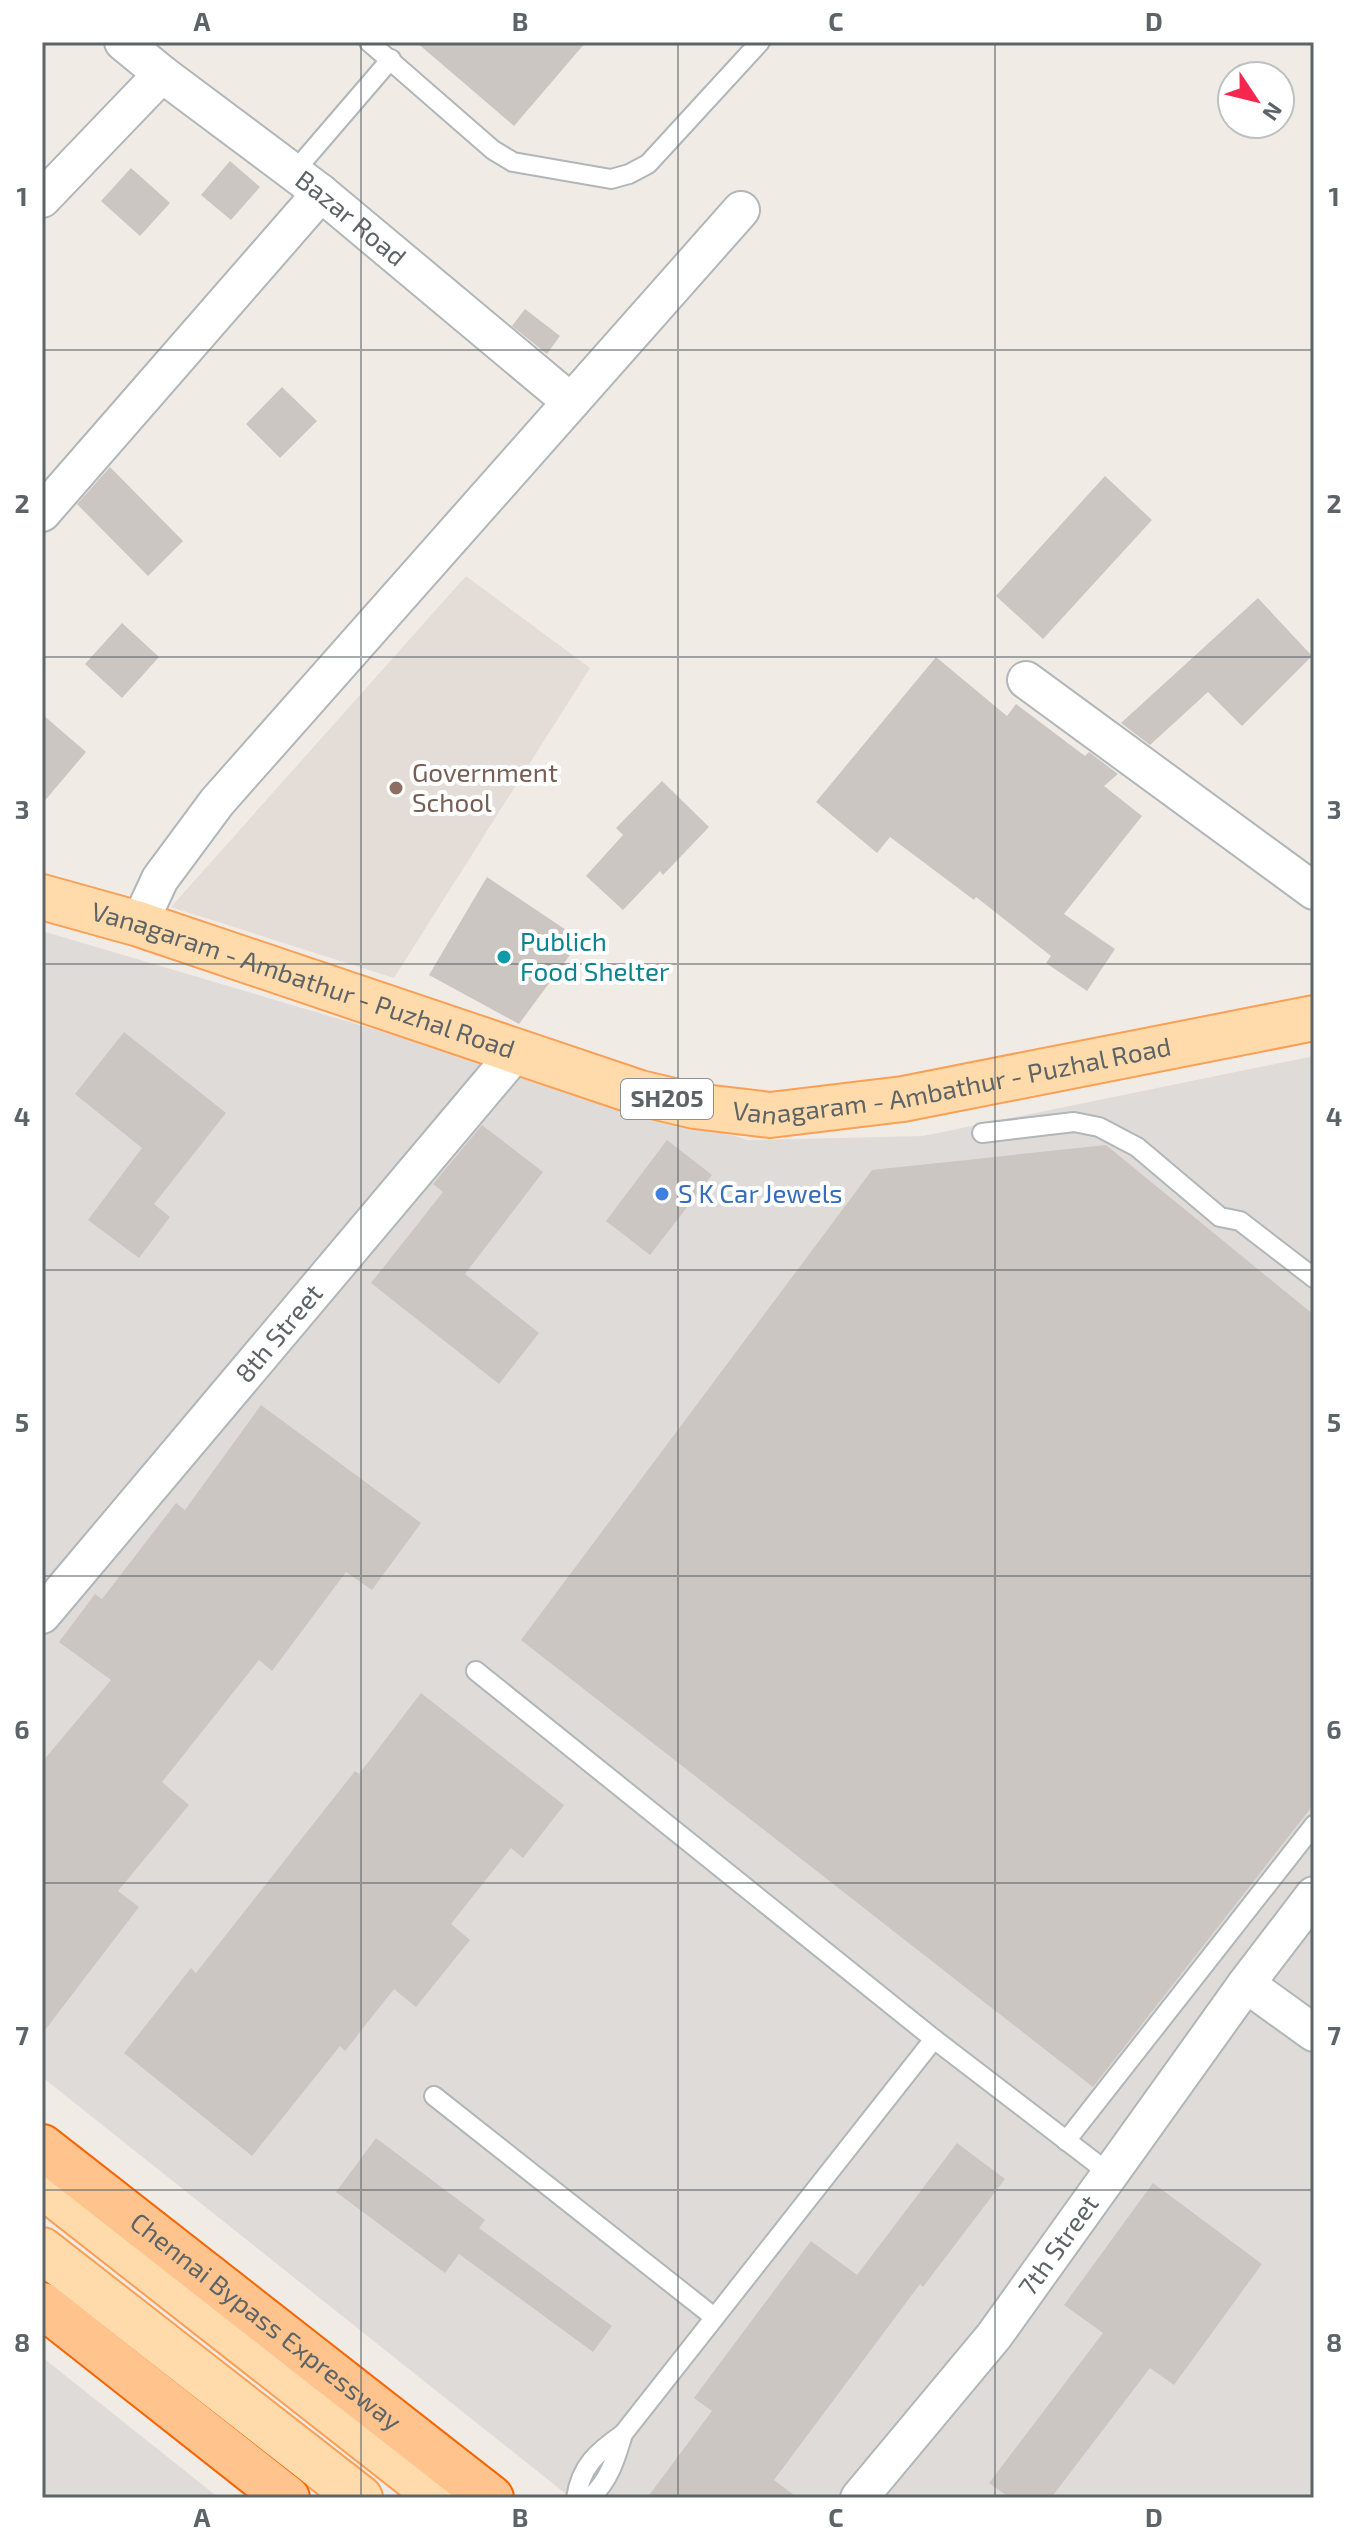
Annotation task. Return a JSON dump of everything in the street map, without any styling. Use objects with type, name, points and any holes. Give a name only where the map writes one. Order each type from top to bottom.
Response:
[{"type":"highway","name":"Chennai Bypass Expressway","points":[[42,2147],[491,2498]]},
{"type":"highway","points":[[42,2305],[287,2498]]},
{"type":"main road","name":"Vanagaram - Ambathur - Puzhal Road","points":[[42,897],[139,924],[640,1093],[695,1106],[770,1115],[903,1099],[1314,1018]]},
{"type":"main road","points":[[42,2185],[441,2498]]},
{"type":"main road","points":[[42,2250],[360,2498]]},
{"type":"street","name":"Bazar Road","points":[[123,42],[307,183],[571,402]]},
{"type":"street","points":[[42,199],[162,74]]},
{"type":"street","points":[[42,513],[307,183]]},
{"type":"street","points":[[139,924],[160,879],[217,802],[741,210]]},
{"type":"street","points":[[1026,680],[1314,891]]},
{"type":"street","name":"8th Street","points":[[42,1615],[517,1051]]},
{"type":"street","name":"7th Street","points":[[859,2498],[994,2336],[1246,1984],[1314,1895]]},
{"type":"street","points":[[1246,1984],[1314,2033]]},
{"type":"lane","points":[[369,42],[493,150],[513,162],[611,179],[648,164],[760,42]]},
{"type":"lane","points":[[307,183],[391,59]]},
{"type":"lane","points":[[982,1133],[1074,1122],[1099,1127],[1137,1147],[1220,1217],[1240,1221],[1314,1278]]},
{"type":"lane","points":[[476,1671],[934,2039],[1110,2174]]},
{"type":"lane","points":[[1066,2141],[1314,1825]]},
{"type":"lane","points":[[576,2498],[579,2478],[599,2451],[623,2434],[934,2039]]},
{"type":"lane","points":[[434,2096],[714,2317]]},
{"type":"lane","points":[[590,2498],[598,2491],[615,2463],[623,2434]]},
{"type":"shaded area","name":"Government School","points":[[466,576],[590,668],[394,978],[171,907]]},
{"type":"shaded area","points":[[42,931],[748,1140],[923,1136],[1314,1056],[1314,2498],[571,2498],[42,2077]]},
{"type":"shaded area","points":[[42,2357],[219,2498],[42,2498]]},
{"type":"building","points":[[416,42],[586,42],[514,126]]},
{"type":"building","points":[[230,161],[260,187],[231,220],[201,195]]},
{"type":"building","points":[[131,168],[170,203],[140,236],[101,201]]},
{"type":"building","points":[[525,309],[560,336],[547,354],[512,326]]},
{"type":"building","points":[[282,387],[317,421],[280,458],[246,424]]},
{"type":"building","points":[[110,467],[183,541],[148,576],[77,504]]},
{"type":"building","points":[[1105,476],[1152,520],[1043,639],[996,596]]},
{"type":"building","points":[[1258,598],[1312,656],[1242,726],[1208,692],[1150,745],[1121,723]]},
{"type":"building","points":[[122,623],[159,657],[122,698],[85,664]]},
{"type":"building","points":[[936,657],[1007,716],[1016,704],[1085,756],[1089,752],[1118,774],[1104,786],[1142,816],[1064,914],[1115,949],[1087,991],[1046,963],[1051,956],[976,897],[974,900],[890,837],[877,853],[816,802]]},
{"type":"building","points":[[42,714],[86,752],[42,804]]},
{"type":"building","points":[[662,781],[709,827],[663,875],[660,871],[623,910],[586,876],[623,835],[616,828]]},
{"type":"building","name":"Publich Food Shelter","points":[[487,877],[581,940],[519,1024],[429,975]]},
{"type":"building","points":[[124,1032],[226,1113],[154,1204],[170,1217],[139,1258],[88,1220],[142,1148],[75,1094]]},
{"type":"building","points":[[482,1125],[543,1172],[465,1274],[539,1333],[499,1384],[371,1283],[443,1192],[433,1184]]},
{"type":"building","name":"S K Car Jewels","points":[[667,1140],[712,1175],[650,1255],[606,1221]]},
{"type":"building","points":[[1106,1145],[1314,1315],[1314,1804],[1093,2087],[521,1640],[872,1170]]},
{"type":"building","points":[[261,1405],[421,1523],[372,1590],[346,1572],[272,1671],[259,1660],[162,1782],[189,1805],[118,1891],[139,1907],[42,2034],[42,1762],[111,1680],[59,1642],[95,1594],[102,1599],[176,1503],[185,1510]]},
{"type":"building","points":[[421,1693],[564,1805],[523,1858],[511,1848],[451,1924],[470,1940],[416,2007],[394,1989],[345,2051],[340,2046],[252,2156],[124,2053],[191,1968],[196,1973],[355,1771],[359,1774]]},
{"type":"building","points":[[376,2138],[485,2220],[479,2228],[612,2326],[593,2352],[459,2254],[445,2273],[336,2192]]},
{"type":"building","points":[[957,2143],[1005,2179],[923,2287],[920,2284],[774,2480],[798,2498],[647,2498],[712,2411],[694,2398],[811,2241],[857,2275]]},
{"type":"building","points":[[1153,2183],[1262,2264],[1174,2385],[1150,2368],[1051,2498],[1010,2498],[989,2483],[1103,2333],[1064,2305]]},
{"type":"place","name":"Government School","points":[[396,788]]},
{"type":"place","name":"Publich Food Shelter","points":[[504,957]]},
{"type":"place","name":"S K Car Jewels","points":[[662,1194]]}]
